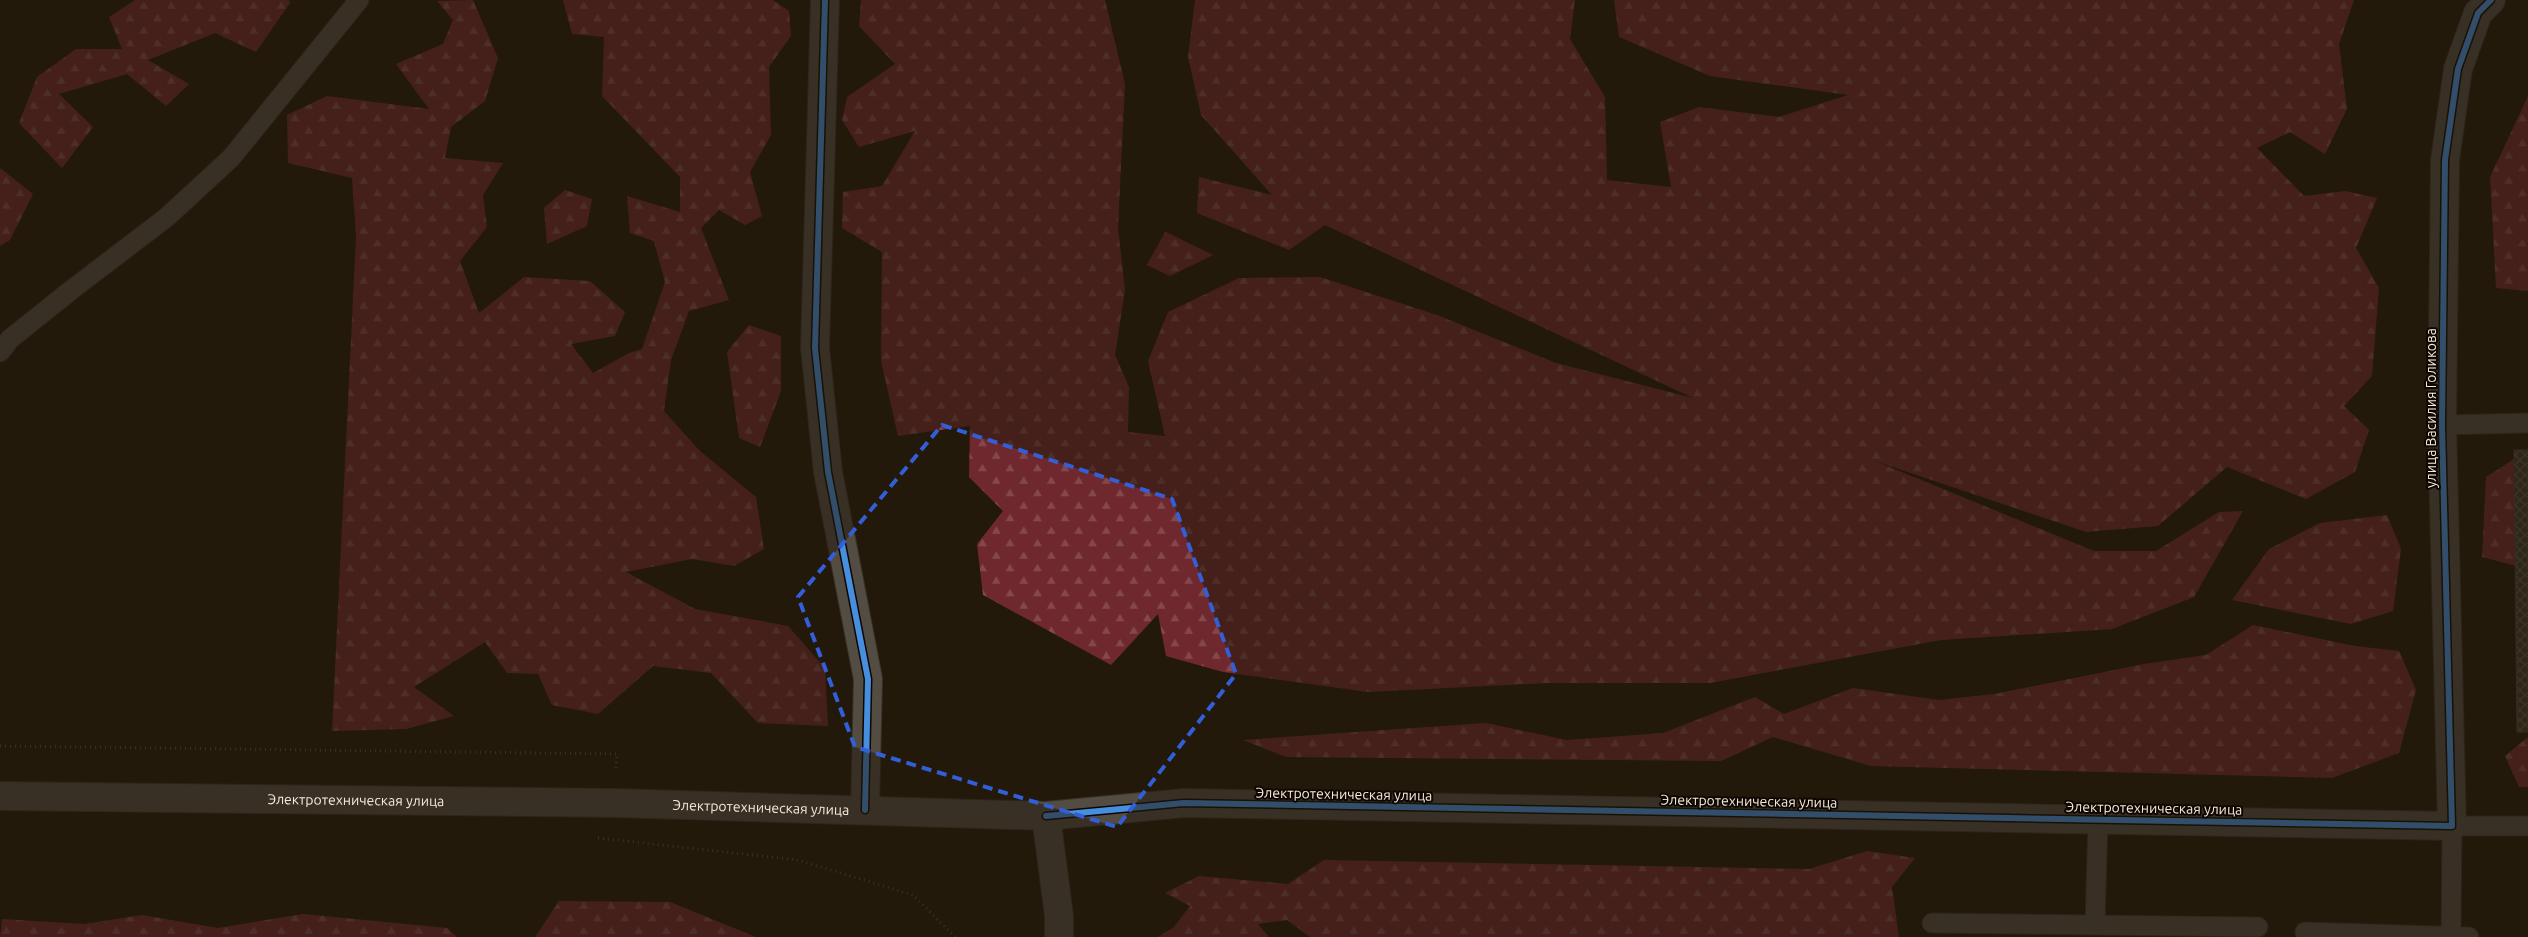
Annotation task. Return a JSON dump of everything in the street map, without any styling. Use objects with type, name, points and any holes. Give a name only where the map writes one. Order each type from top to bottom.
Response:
[{"type":"street","points":[[825,0],[816,348],[828,472],[868,679],[865,810]]},
{"type":"street","name":"улица Василия Голикова","points":[[2452,826],[2442,425],[2445,160],[2458,68],[2478,12],[2491,0]]},
{"type":"street","name":"Электротехническая улица","points":[[0,796],[616,803],[1046,816],[1184,803],[2452,826]]},
{"type":"street","points":[[1046,816],[1059,916],[1059,937]]},
{"type":"lane","points":[[0,352],[10,340],[70,291],[167,217],[231,158],[359,0]]},
{"type":"lane","points":[[2442,425],[2528,423]]},
{"type":"lane","points":[[2095,926],[2098,820]]},
{"type":"lane","points":[[2451,936],[2452,826],[2528,826]]},
{"type":"lane","points":[[1932,923],[2258,927]]},
{"type":"lane","points":[[2305,932],[2469,937]]},
{"type":"path","points":[[0,746],[617,754],[616,841]]},
{"type":"path","points":[[591,837],[798,860],[914,896],[955,937]]},
{"type":"highlighted area","points":[[942,425],[1172,499],[1236,674],[1117,827],[855,747],[798,597]]},
{"type":"green space","points":[[135,0],[289,0],[290,3],[256,52],[215,33],[148,60],[189,84],[166,106],[127,74],[59,94],[93,127],[62,168],[19,123],[37,77],[76,49],[122,49],[109,17]]},
{"type":"green space","points":[[473,0],[498,58],[485,101],[451,127],[445,158],[503,163],[483,195],[487,227],[460,261],[479,313],[524,277],[590,281],[625,312],[615,336],[571,344],[593,373],[629,353],[642,349],[665,282],[654,241],[630,233],[627,196],[680,212],[680,177],[602,96],[604,37],[572,34],[563,0],[773,0],[789,11],[791,36],[769,67],[771,135],[750,172],[762,216],[745,225],[719,210],[701,228],[729,300],[689,311],[671,360],[664,411],[700,451],[756,497],[764,549],[734,566],[692,559],[626,572],[695,609],[788,626],[825,668],[828,726],[758,723],[711,673],[653,666],[598,714],[552,705],[538,674],[507,673],[485,642],[414,687],[454,716],[406,729],[332,731],[356,237],[352,178],[288,163],[287,115],[327,96],[429,109],[396,64],[443,44],[453,20],[437,1]]},
{"type":"green space","points":[[861,0],[1105,0],[1125,84],[1118,228],[1125,290],[1115,355],[1129,387],[1128,432],[1165,436],[1148,361],[1168,312],[1239,278],[1320,277],[1437,315],[1556,363],[1693,398],[1325,225],[1289,250],[1197,213],[1199,177],[1272,195],[1201,115],[1188,57],[1195,0],[1575,0],[1570,39],[1605,97],[1607,180],[1671,187],[1660,122],[1699,107],[1779,117],[1848,95],[1710,76],[1619,37],[1614,0],[2354,0],[2339,44],[2347,109],[2325,154],[2290,132],[2257,148],[2304,196],[2345,191],[2377,198],[2356,248],[2379,288],[2372,376],[2344,406],[2369,430],[2355,472],[2306,499],[2227,467],[2158,526],[2086,532],[1875,461],[2094,551],[2156,551],[2219,512],[2243,511],[2194,597],[2112,629],[1941,640],[1710,683],[1547,683],[1368,692],[1223,672],[1166,656],[1158,614],[1111,665],[983,595],[977,544],[1003,511],[969,477],[970,426],[898,436],[881,361],[882,252],[842,228],[843,192],[882,186],[915,131],[859,147],[842,120],[847,97],[895,64],[859,26]]},
{"type":"green space","points":[[2528,96],[2528,291],[2496,288],[2490,177]]},
{"type":"green space","points":[[0,168],[33,194],[10,240],[0,246]]},
{"type":"green space","points":[[565,190],[592,199],[587,226],[547,244],[544,208]]},
{"type":"green space","points":[[1165,232],[1213,255],[1170,276],[1147,265]]},
{"type":"green space","points":[[749,325],[781,336],[781,391],[760,447],[739,438],[727,352]]},
{"type":"green space","points":[[2528,450],[2528,569],[2482,557],[2486,477]]},
{"type":"green space","points":[[2387,515],[2401,549],[2393,611],[2351,624],[2232,600],[2269,549],[2320,523]]},
{"type":"green space","points":[[2253,625],[2355,646],[2399,651],[2416,690],[2399,753],[2332,778],[1871,766],[1773,737],[1721,761],[1286,757],[1243,740],[1486,723],[1567,740],[1663,733],[1755,697],[1784,714],[1853,688],[1939,700],[1994,694],[2144,664],[2206,655]]},
{"type":"green space","points":[[2528,737],[2528,787],[2519,787],[2505,756]]},
{"type":"green space","points":[[1867,851],[1915,858],[1892,887],[1899,937],[1310,937],[1287,920],[1258,924],[1269,937],[1158,937],[1174,927],[1190,906],[1165,893],[1199,876],[1288,884],[1324,860],[1809,869]]},
{"type":"green space","points":[[559,901],[670,902],[756,937],[535,937]]},
{"type":"green space","points":[[303,914],[447,928],[457,937],[0,937],[2,919],[84,924],[142,915],[218,928]]},
{"type":"building","points":[[2514,450],[2528,450],[2528,732],[2517,732]]},
{"type":"cycle path","points":[[825,0],[815,348],[828,472],[868,679],[865,810]]},
{"type":"cycle path","points":[[1046,816],[1184,803],[2452,826],[2442,425],[2445,160],[2458,69],[2478,13],[2491,0]]}]
